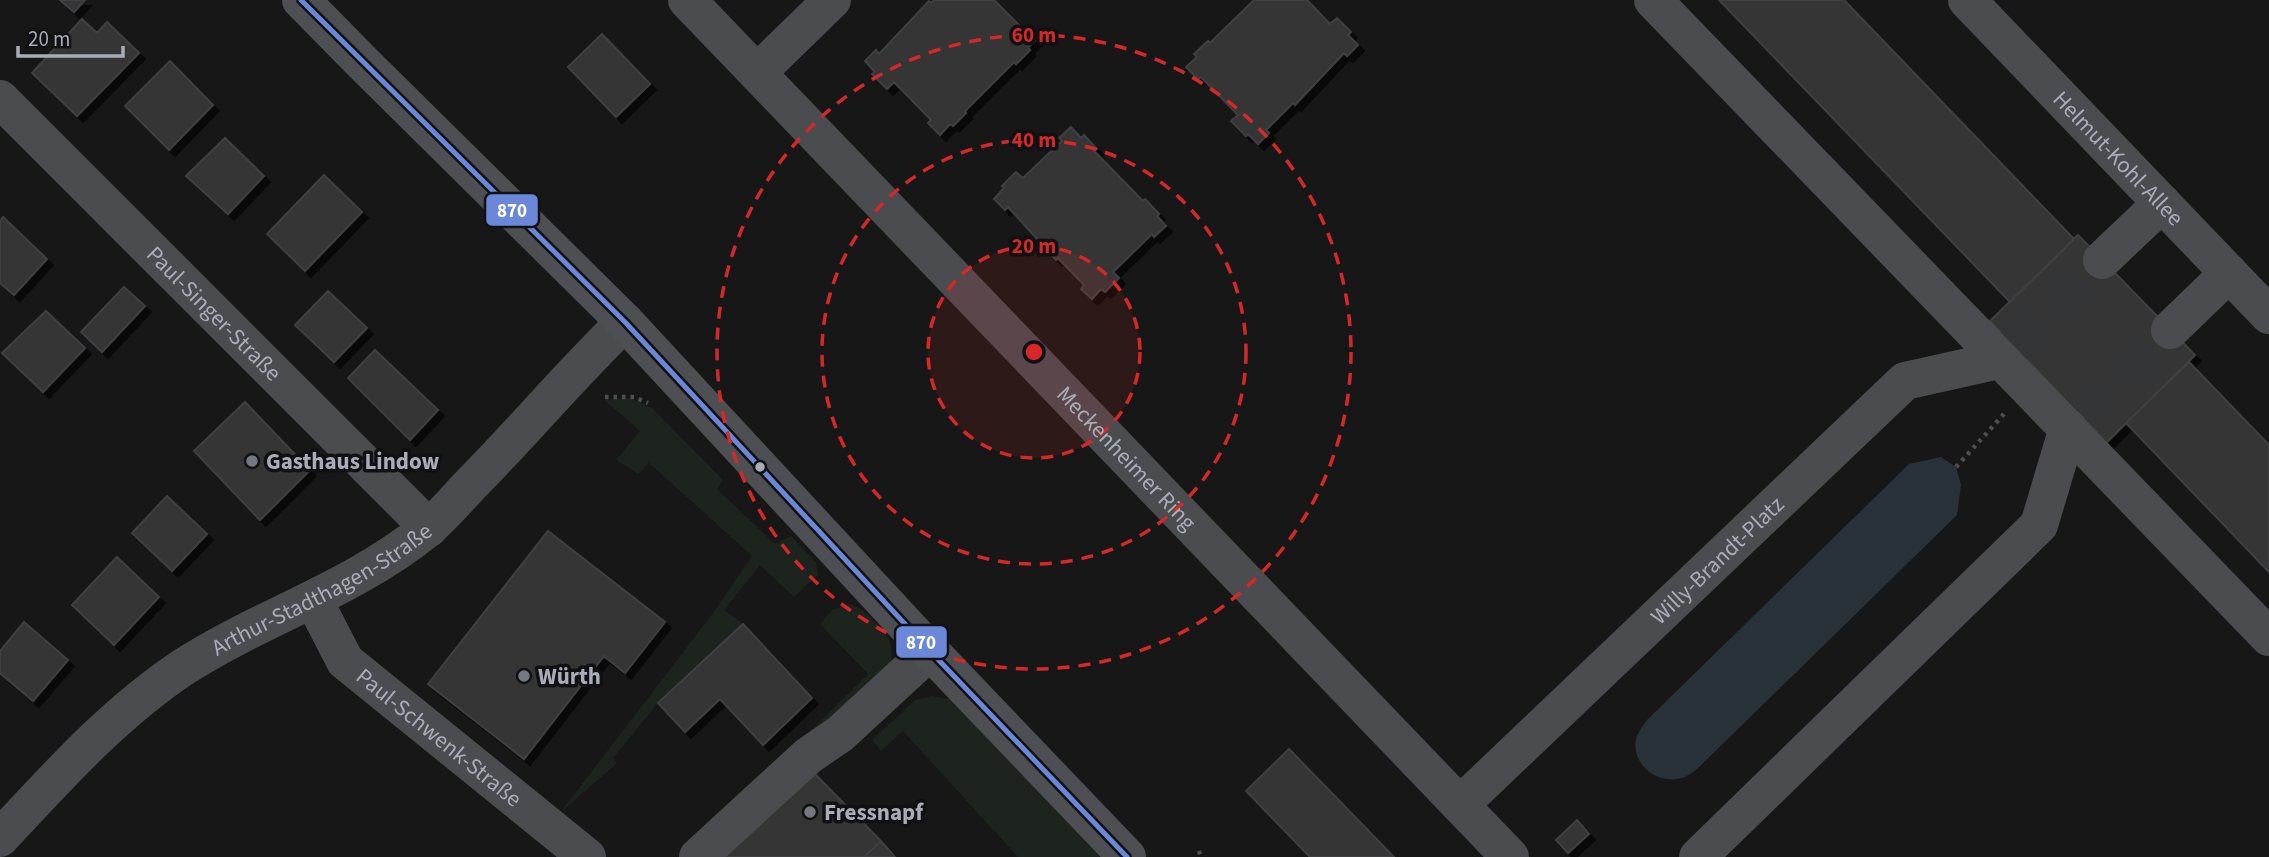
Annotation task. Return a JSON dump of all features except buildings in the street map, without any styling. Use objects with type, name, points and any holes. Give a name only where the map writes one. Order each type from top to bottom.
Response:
[{"type":"main road","points":[[301,0],[625,322],[930,651],[1127,857]]},
{"type":"street","name":"Meckenheimer Ring","points":[[687,0],[1510,857]]},
{"type":"street","points":[[757,73],[832,0]]},
{"type":"street","points":[[1653,0],[2075,421],[2269,637]]},
{"type":"street","name":"Helmut-Kohl-Allee","points":[[1967,0],[2269,315]]},
{"type":"street","name":"Paul-Singer-Straße","points":[[0,99],[429,528]]},
{"type":"street","points":[[2102,260],[2162,203]]},
{"type":"street","points":[[2170,330],[2228,273]]},
{"type":"street","name":"Arthur-Stadthagen-Straße","points":[[0,838],[91,742],[142,697],[184,667],[239,635],[365,571],[429,528],[582,363],[625,322]]},
{"type":"street","name":"Willy-Brandt-Platz","points":[[1460,805],[1905,381],[2006,353]]},
{"type":"street","points":[[1698,857],[2039,525],[2075,421]]},
{"type":"street","name":"Paul-Schwenk-Straße","points":[[313,599],[345,661],[587,857]]},
{"type":"street","points":[[698,857],[808,756],[841,734],[930,651]]},
{"type":"path","points":[[1956,467],[1998,419]]},
{"type":"shaded area","points":[[629,398],[652,408],[723,480],[717,489],[775,544],[791,536],[816,562],[818,575],[794,597],[760,565],[724,610],[743,624],[658,703],[613,758],[617,763],[560,813],[713,613],[752,556],[649,463],[638,474],[616,460],[640,431],[604,400]]},
{"type":"shaded area","points":[[1941,457],[1956,467],[1961,485],[1957,515],[1696,770],[1684,777],[1673,779],[1664,779],[1648,771],[1642,765],[1636,748],[1637,736],[1647,720],[1909,464]]},
{"type":"shaded area","points":[[849,604],[864,612],[887,636],[892,653],[889,669],[695,845],[868,674],[820,624],[832,610]]},
{"type":"shaded area","points":[[931,696],[950,699],[1101,857],[1018,857],[903,731],[881,751],[872,740],[915,700]]},
{"type":"tunnel","points":[[2013,346],[2102,260]]},
{"type":"tunnel","points":[[2081,415],[2170,330]]},
{"type":"transit line","name":"870","points":[[301,0],[625,322],[930,651],[1127,857]]},
{"type":"place","name":"Gasthaus Lindow","points":[[252,461]]},
{"type":"place","name":"Würth","points":[[524,676]]},
{"type":"place","name":"Fressnapf","points":[[810,812]]}]
